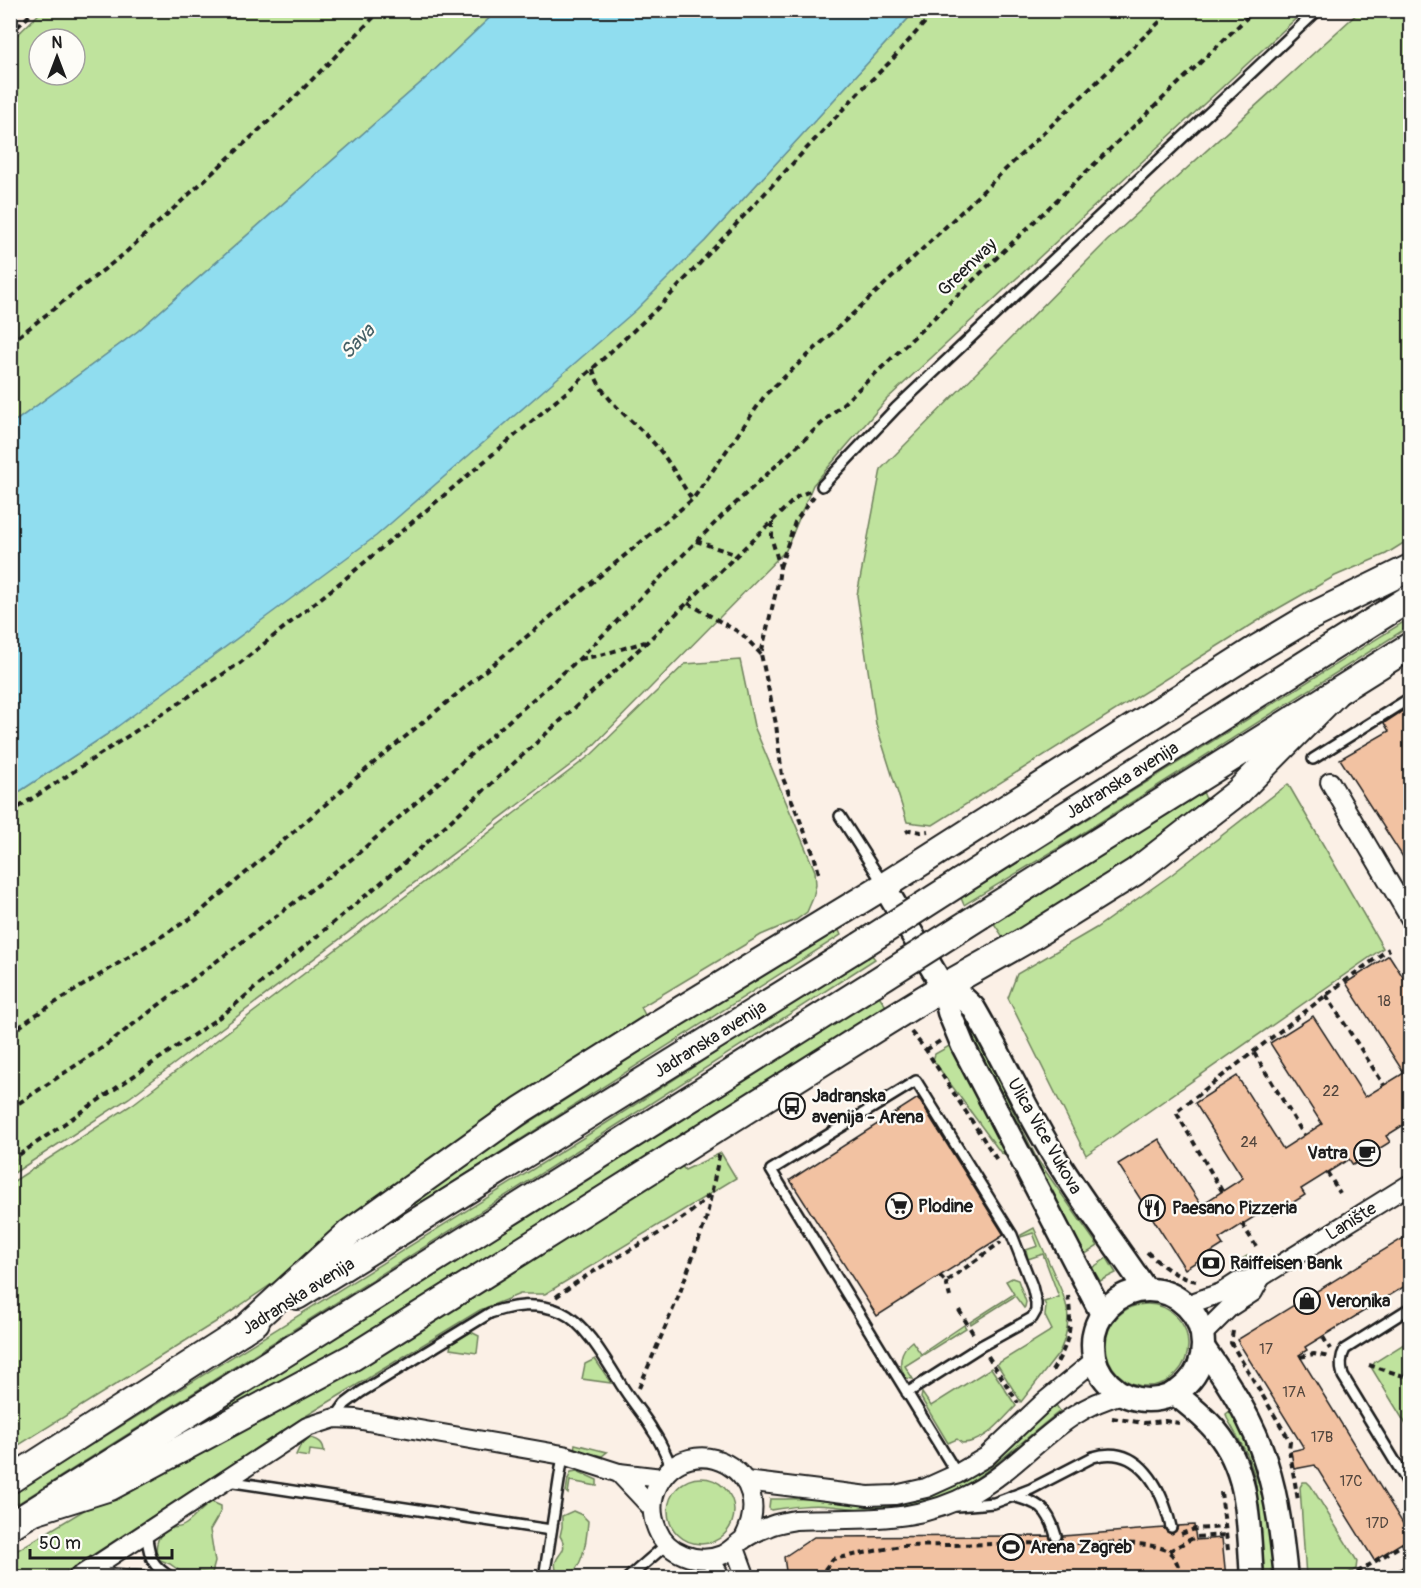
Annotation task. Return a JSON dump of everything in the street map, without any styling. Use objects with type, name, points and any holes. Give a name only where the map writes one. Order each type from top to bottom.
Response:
[{"type":"main road","points":[[242,1331],[349,1233],[521,1110],[656,1024],[884,885],[1256,649],[1308,618],[1410,568]]},
{"type":"main road","name":"Jadranska avenija","points":[[10,1480],[242,1331],[860,946],[1410,598]]},
{"type":"main road","points":[[10,1526],[1410,646]]},
{"type":"main road","points":[[37,1510],[110,1487],[353,1357],[943,987],[1028,939],[1135,872],[1238,792],[1335,694]]},
{"type":"street","points":[[1330,782],[1410,918]]},
{"type":"street","name":"Ulica Vice Vukova","points":[[884,885],[943,987],[949,1012],[963,1046],[1102,1314]]},
{"type":"street","name":"Ulica Vice Vukova","points":[[943,987],[957,992],[974,1008],[1053,1155],[1146,1290]]},
{"type":"street","name":"Lanište","points":[[1186,1305],[1221,1293],[1238,1282],[1261,1277],[1410,1184]]},
{"type":"street","name":"Lanište","points":[[1203,1342],[1230,1307],[1253,1292],[1261,1277]]},
{"type":"street","points":[[1203,1342],[1202,1361],[1189,1382],[1174,1393],[1149,1400],[1123,1394],[1108,1383],[1095,1360],[1093,1342],[1096,1326],[1102,1314],[1113,1302],[1127,1294],[1146,1290],[1170,1295],[1186,1305],[1195,1316],[1203,1342],[1239,1403],[1266,1463],[1278,1513],[1286,1578]]},
{"type":"street","points":[[746,1481],[846,1494],[883,1496],[926,1488],[986,1457],[1044,1402],[1095,1360]]},
{"type":"street","points":[[1174,1393],[1216,1431],[1239,1469],[1245,1493],[1252,1578]]},
{"type":"street","points":[[746,1578],[739,1544],[751,1526],[754,1511],[752,1495],[746,1481],[735,1468],[720,1460],[704,1457],[687,1460],[667,1473],[654,1492],[652,1508],[654,1521],[667,1544],[679,1553],[694,1558],[710,1558],[723,1555],[739,1544],[772,1525],[795,1520],[894,1518],[940,1508],[987,1484],[1047,1434],[1072,1417],[1097,1403],[1123,1394]]},
{"type":"street","points":[[81,1575],[307,1427],[335,1418],[374,1422],[563,1455],[619,1473],[667,1473]]},
{"type":"street","points":[[619,1473],[652,1508]]},
{"type":"street","points":[[710,1558],[720,1578]]},
{"type":"street","points":[[1405,1578],[1410,1574]]},
{"type":"lane","points":[[822,486],[888,415],[1318,10]]},
{"type":"lane","points":[[1313,759],[1410,698]]},
{"type":"lane","points":[[840,816],[884,885]]},
{"type":"lane","points":[[907,1393],[981,1346],[1032,1318],[1036,1311],[1032,1286],[1012,1235],[916,1081],[771,1170],[907,1393],[957,1474]]},
{"type":"lane","points":[[335,1418],[345,1404],[361,1392],[490,1313],[505,1307],[524,1305],[540,1307],[562,1312],[584,1330],[607,1359],[622,1386],[654,1431],[667,1473]]},
{"type":"lane","points":[[1410,1308],[1345,1349],[1341,1355],[1341,1367],[1342,1376],[1410,1486]]},
{"type":"lane","points":[[940,1508],[994,1503],[1031,1489],[1093,1457],[1115,1454],[1136,1462],[1151,1479],[1160,1494],[1171,1527]]},
{"type":"lane","points":[[544,1578],[563,1455]]},
{"type":"lane","points":[[226,1480],[551,1530]]},
{"type":"lane","points":[[1012,1496],[1035,1502],[1043,1508],[1052,1521],[1056,1536]]},
{"type":"lane","points":[[146,1532],[150,1558],[157,1568],[172,1578]]},
{"type":"lane","points":[[628,1578],[667,1544]]},
{"type":"lane","points":[[81,1575],[158,1578]]},
{"type":"path","points":[[10,34],[35,10]]},
{"type":"path","points":[[10,343],[124,254],[295,97],[381,10]]},
{"type":"path","points":[[10,813],[240,663],[346,578],[593,369],[661,305],[936,10]]},
{"type":"path","points":[[10,1034],[34,1016],[199,913],[376,761],[692,499],[766,394],[913,258],[1172,10]]},
{"type":"path","name":"Greenway","points":[[10,1110],[102,1048],[353,858],[579,659],[696,541],[898,352],[1255,10]]},
{"type":"path","points":[[593,369],[596,379],[623,413],[658,448],[692,499]]},
{"type":"path","points":[[10,1161],[224,1014],[402,866],[648,641],[798,496],[822,486]]},
{"type":"path","points":[[820,877],[814,855],[782,776],[776,724],[761,654],[780,567],[795,522],[822,486]]},
{"type":"path","points":[[772,522],[772,540],[780,567]]},
{"type":"path","points":[[696,541],[737,555]]},
{"type":"path","points":[[688,603],[742,634],[761,654]]},
{"type":"path","points":[[579,659],[648,641]]},
{"type":"path","points":[[1222,1191],[1176,1112],[1389,949]]},
{"type":"path","points":[[1326,995],[1384,1085]]},
{"type":"path","points":[[907,1026],[926,1050],[1000,1164]]},
{"type":"path","points":[[926,1050],[945,1038]]},
{"type":"path","points":[[1254,1053],[1305,1135]]},
{"type":"path","points":[[638,1391],[679,1295],[706,1220],[721,1148]]},
{"type":"path","points":[[1327,1172],[1340,1193]]},
{"type":"path","points":[[553,1299],[572,1285],[691,1213],[713,1190]]},
{"type":"path","points":[[1242,1224],[1257,1246]]},
{"type":"path","points":[[946,1282],[1002,1242]]},
{"type":"path","points":[[1141,1245],[1164,1267],[1187,1279],[1201,1280]]},
{"type":"path","points":[[940,1276],[946,1282],[950,1297]]},
{"type":"path","points":[[1047,1378],[1066,1348],[1072,1318],[1068,1295]]},
{"type":"path","points":[[959,1310],[977,1339]]},
{"type":"path","points":[[1235,1327],[1231,1343],[1290,1441],[1289,1449],[1297,1493]]},
{"type":"path","points":[[1323,1337],[1332,1352]]},
{"type":"path","points":[[986,1353],[1021,1407]]},
{"type":"path","points":[[1300,1357],[1314,1354],[1330,1358]]},
{"type":"path","points":[[1369,1365],[1410,1378]]},
{"type":"path","points":[[1253,1380],[1260,1377]]},
{"type":"path","points":[[1102,1419],[1143,1423],[1172,1421],[1186,1426]]},
{"type":"path","points":[[1220,1486],[1229,1559]]},
{"type":"path","points":[[1195,1529],[1225,1527]]},
{"type":"path","points":[[1169,1551],[1195,1537],[1226,1534]]},
{"type":"path","points":[[1348,1578],[1410,1540]]},
{"type":"path","points":[[818,1578],[833,1559],[900,1546],[1010,1542],[1153,1545],[1169,1551],[1176,1561],[1181,1578]]},
{"type":"green space","points":[[42,11],[497,11],[424,80],[138,331],[17,420],[11,421],[11,41]]},
{"type":"green space","points":[[915,11],[1304,11],[887,399],[813,485],[786,550],[585,754],[129,1098],[11,1175],[11,797],[106,735],[705,241]]},
{"type":"green space","points":[[1360,11],[1410,11],[1410,539],[1386,554],[1335,576],[1272,612],[933,825],[907,822],[876,724],[857,595],[881,469],[1107,241]]},
{"type":"green space","points":[[1410,618],[1410,626],[1075,838],[964,905],[961,898]]},
{"type":"green space","points":[[740,660],[754,726],[815,871],[816,885],[807,912],[796,920],[761,935],[641,1007],[645,1015],[545,1079],[431,1159],[279,1279],[222,1318],[11,1450],[11,1183],[133,1104],[592,754],[685,664]]},
{"type":"green space","points":[[1288,784],[1383,948],[1086,1155],[1008,998],[1017,974],[1096,928],[1171,875]]},
{"type":"green space","points":[[1203,792],[1206,799],[1154,844],[1005,940],[993,922]]},
{"type":"green space","points":[[837,926],[841,935],[416,1206],[411,1198]]},
{"type":"green space","points":[[870,953],[875,959],[600,1136],[11,1508],[11,1496],[22,1488],[594,1131]]},
{"type":"green space","points":[[878,994],[889,1011],[323,1361],[229,1412],[227,1406]]},
{"type":"green space","points":[[974,1032],[1037,1159],[1098,1246],[1084,1255],[1058,1209],[969,1034]]},
{"type":"green space","points":[[951,1045],[1005,1154],[1001,1153],[933,1060],[935,1054]]},
{"type":"green space","points":[[721,1153],[736,1178],[545,1294],[520,1294],[480,1310],[301,1419],[59,1577],[11,1578],[11,1554],[111,1494],[271,1415],[363,1364],[680,1164],[685,1170]]},
{"type":"green space","points":[[1034,1228],[1065,1299],[1068,1318],[1059,1353],[1021,1402],[997,1364],[1052,1330],[1045,1316],[1044,1302],[1059,1297],[1043,1254],[1028,1259],[1026,1250],[1038,1246],[1033,1233],[1021,1237],[1021,1235]]},
{"type":"green space","points":[[1247,1256],[1254,1267],[1239,1276],[1232,1265]]},
{"type":"green space","points":[[1107,1258],[1116,1273],[1100,1281],[1092,1268]]},
{"type":"green space","points":[[1012,1278],[1018,1280],[1026,1302],[1025,1307],[1015,1296],[971,1324],[970,1322],[1014,1294],[1006,1281]]},
{"type":"green space","points":[[1147,1304],[1163,1307],[1176,1316],[1185,1329],[1188,1345],[1185,1361],[1176,1374],[1163,1383],[1147,1386],[1131,1383],[1118,1374],[1109,1361],[1106,1345],[1109,1329],[1118,1316],[1131,1307]]},
{"type":"green space","points":[[964,1325],[966,1328],[905,1366],[913,1379],[906,1378],[901,1368],[901,1358],[902,1353],[912,1341],[921,1354]]},
{"type":"green space","points":[[471,1332],[479,1336],[477,1353],[450,1349],[451,1344]]},
{"type":"green space","points":[[1410,1340],[1410,1431],[1371,1367],[1375,1362]]},
{"type":"green space","points":[[595,1359],[611,1383],[582,1379],[585,1364]]},
{"type":"green space","points":[[991,1368],[1016,1406],[992,1430],[978,1439],[962,1443],[957,1439],[948,1443],[921,1398],[922,1393],[931,1406]]},
{"type":"green space","points":[[1056,1405],[1060,1411],[997,1463],[955,1490],[931,1500],[905,1507],[875,1510],[823,1505],[771,1510],[769,1508],[770,1499],[822,1499],[871,1505],[900,1503],[927,1497],[973,1475],[1014,1443]]},
{"type":"green space","points":[[1230,1411],[1252,1450],[1266,1505],[1275,1577],[1264,1577],[1255,1477],[1247,1454],[1227,1418],[1226,1414]]},
{"type":"green space","points":[[311,1438],[320,1442],[324,1452],[310,1450],[309,1457],[296,1455],[301,1444]]},
{"type":"green space","points":[[575,1444],[607,1452],[602,1456],[574,1450]]},
{"type":"green space","points":[[577,1471],[597,1480],[597,1486],[570,1481],[568,1494],[566,1492],[568,1479],[571,1472]]},
{"type":"green space","points":[[701,1478],[714,1481],[724,1488],[731,1498],[734,1511],[731,1524],[724,1534],[714,1541],[701,1544],[688,1541],[678,1534],[671,1524],[668,1511],[671,1498],[678,1488],[688,1481]]},
{"type":"green space","points":[[1303,1482],[1311,1486],[1357,1561],[1356,1569],[1342,1577],[1306,1577],[1300,1487]]},
{"type":"green space","points":[[212,1502],[221,1506],[221,1511],[210,1530],[215,1562],[212,1573],[180,1571],[158,1559],[156,1550],[163,1532],[181,1527]]},
{"type":"green space","points":[[573,1511],[588,1521],[585,1547],[574,1572],[559,1577],[556,1563],[564,1548],[560,1536],[562,1516]]},
{"type":"water","name":"Sava","points":[[497,11],[915,11],[705,241],[636,310],[376,536],[106,735],[11,797],[11,421],[17,420],[138,331],[424,80]]},
{"type":"building","points":[[1410,706],[1410,868],[1340,759],[1389,731],[1384,723]]},
{"type":"building","points":[[1389,955],[1410,988],[1410,1121],[1386,1136],[1390,1142],[1353,1165],[1349,1159],[1301,1189],[1305,1195],[1273,1215],[1268,1208],[1219,1239],[1223,1245],[1185,1269],[1118,1164],[1159,1139],[1201,1205],[1243,1178],[1195,1103],[1237,1076],[1283,1149],[1322,1124],[1270,1043],[1313,1016],[1365,1097],[1404,1073],[1346,983]]},
{"type":"building","name":"Plodine","points":[[918,1098],[1004,1235],[877,1316],[790,1180]]},
{"type":"building","points":[[1410,1234],[1410,1283],[1305,1347],[1307,1350],[1299,1355],[1410,1535],[1410,1538],[1374,1560],[1315,1465],[1294,1469],[1291,1451],[1304,1448],[1237,1340]]},
{"type":"building","name":"Arena Zagreb","points":[[1194,1525],[1196,1540],[1222,1538],[1226,1578],[787,1578],[784,1557],[814,1537],[1049,1536],[1055,1543],[1061,1541],[1063,1536],[1164,1528],[1172,1534],[1178,1526]]},
{"type":"place","name":"Jadranska avenija - Arena","points":[[792,1106]]},
{"type":"place","name":"Vatra","points":[[1367,1153]]},
{"type":"place","name":"Plodine","points":[[899,1206]]},
{"type":"place","name":"Paesano Pizzeria","points":[[1152,1208]]},
{"type":"place","name":"Raiffeisen Bank","points":[[1211,1263]]},
{"type":"place","name":"Veronika","points":[[1307,1301]]},
{"type":"place","name":"Arena Zagreb","points":[[1011,1547]]}]
